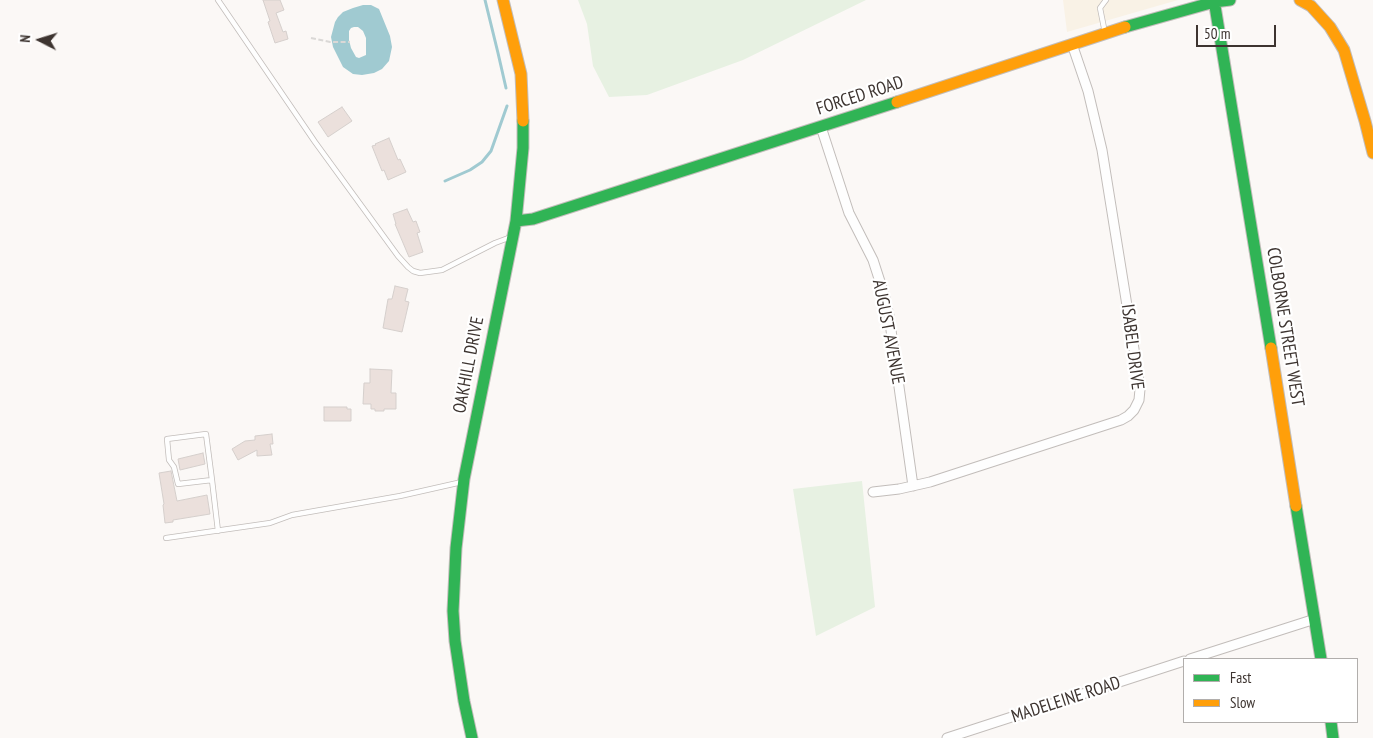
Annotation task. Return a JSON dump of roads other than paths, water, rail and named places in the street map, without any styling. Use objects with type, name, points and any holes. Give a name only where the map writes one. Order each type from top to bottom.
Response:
[{"type":"street","name":"OAKHILL DRIVE","points":[[472,738],[458,664],[453,610],[456,548],[464,482],[516,221],[523,148],[523,97],[518,59],[504,0]]},
{"type":"street","name":"FORCED ROAD","points":[[516,221],[533,219],[821,127],[1105,33],[1214,1],[1230,0]]},
{"type":"street","points":[[1300,0],[1312,3],[1344,50],[1373,154]]},
{"type":"street","name":"COLBORNE STREET WEST","points":[[1214,1],[1321,658]]},
{"type":"street","name":"ISABEL DRIVE","points":[[873,492],[930,482],[1121,420],[1134,410],[1139,400],[1138,374],[1102,150],[1088,91],[1072,44]]},
{"type":"street","name":"AUGUST AVENUE","points":[[821,127],[845,203],[873,260],[884,294],[889,316],[913,486]]},
{"type":"street","points":[[1193,658],[1314,619]]},
{"type":"street","name":"MADELEINE ROAD","points":[[947,738],[1183,661]]},
{"type":"street","points":[[1330,723],[1333,738]]},
{"type":"lane","points":[[218,0],[315,142],[394,251],[408,267],[420,273],[442,270],[495,243],[512,237]]},
{"type":"lane","points":[[1105,33],[1100,8],[1106,0]]},
{"type":"lane","points":[[212,480],[178,484],[174,467],[169,460],[167,440],[206,434],[212,480],[218,530]]},
{"type":"lane","points":[[166,538],[270,523],[292,515],[400,496],[464,482]]},
{"type":"water","points":[[371,5],[379,9],[390,36],[392,47],[389,61],[382,69],[374,73],[353,74],[343,67],[333,47],[331,37],[335,22],[343,12]],"holes":[[[358,27],[363,31],[366,38],[366,55],[359,58],[356,57],[349,40],[351,28]]]},
{"type":"waterway","points":[[485,0],[506,88]]},
{"type":"waterway","points":[[445,181],[470,170],[482,162],[491,151],[507,106]]}]
